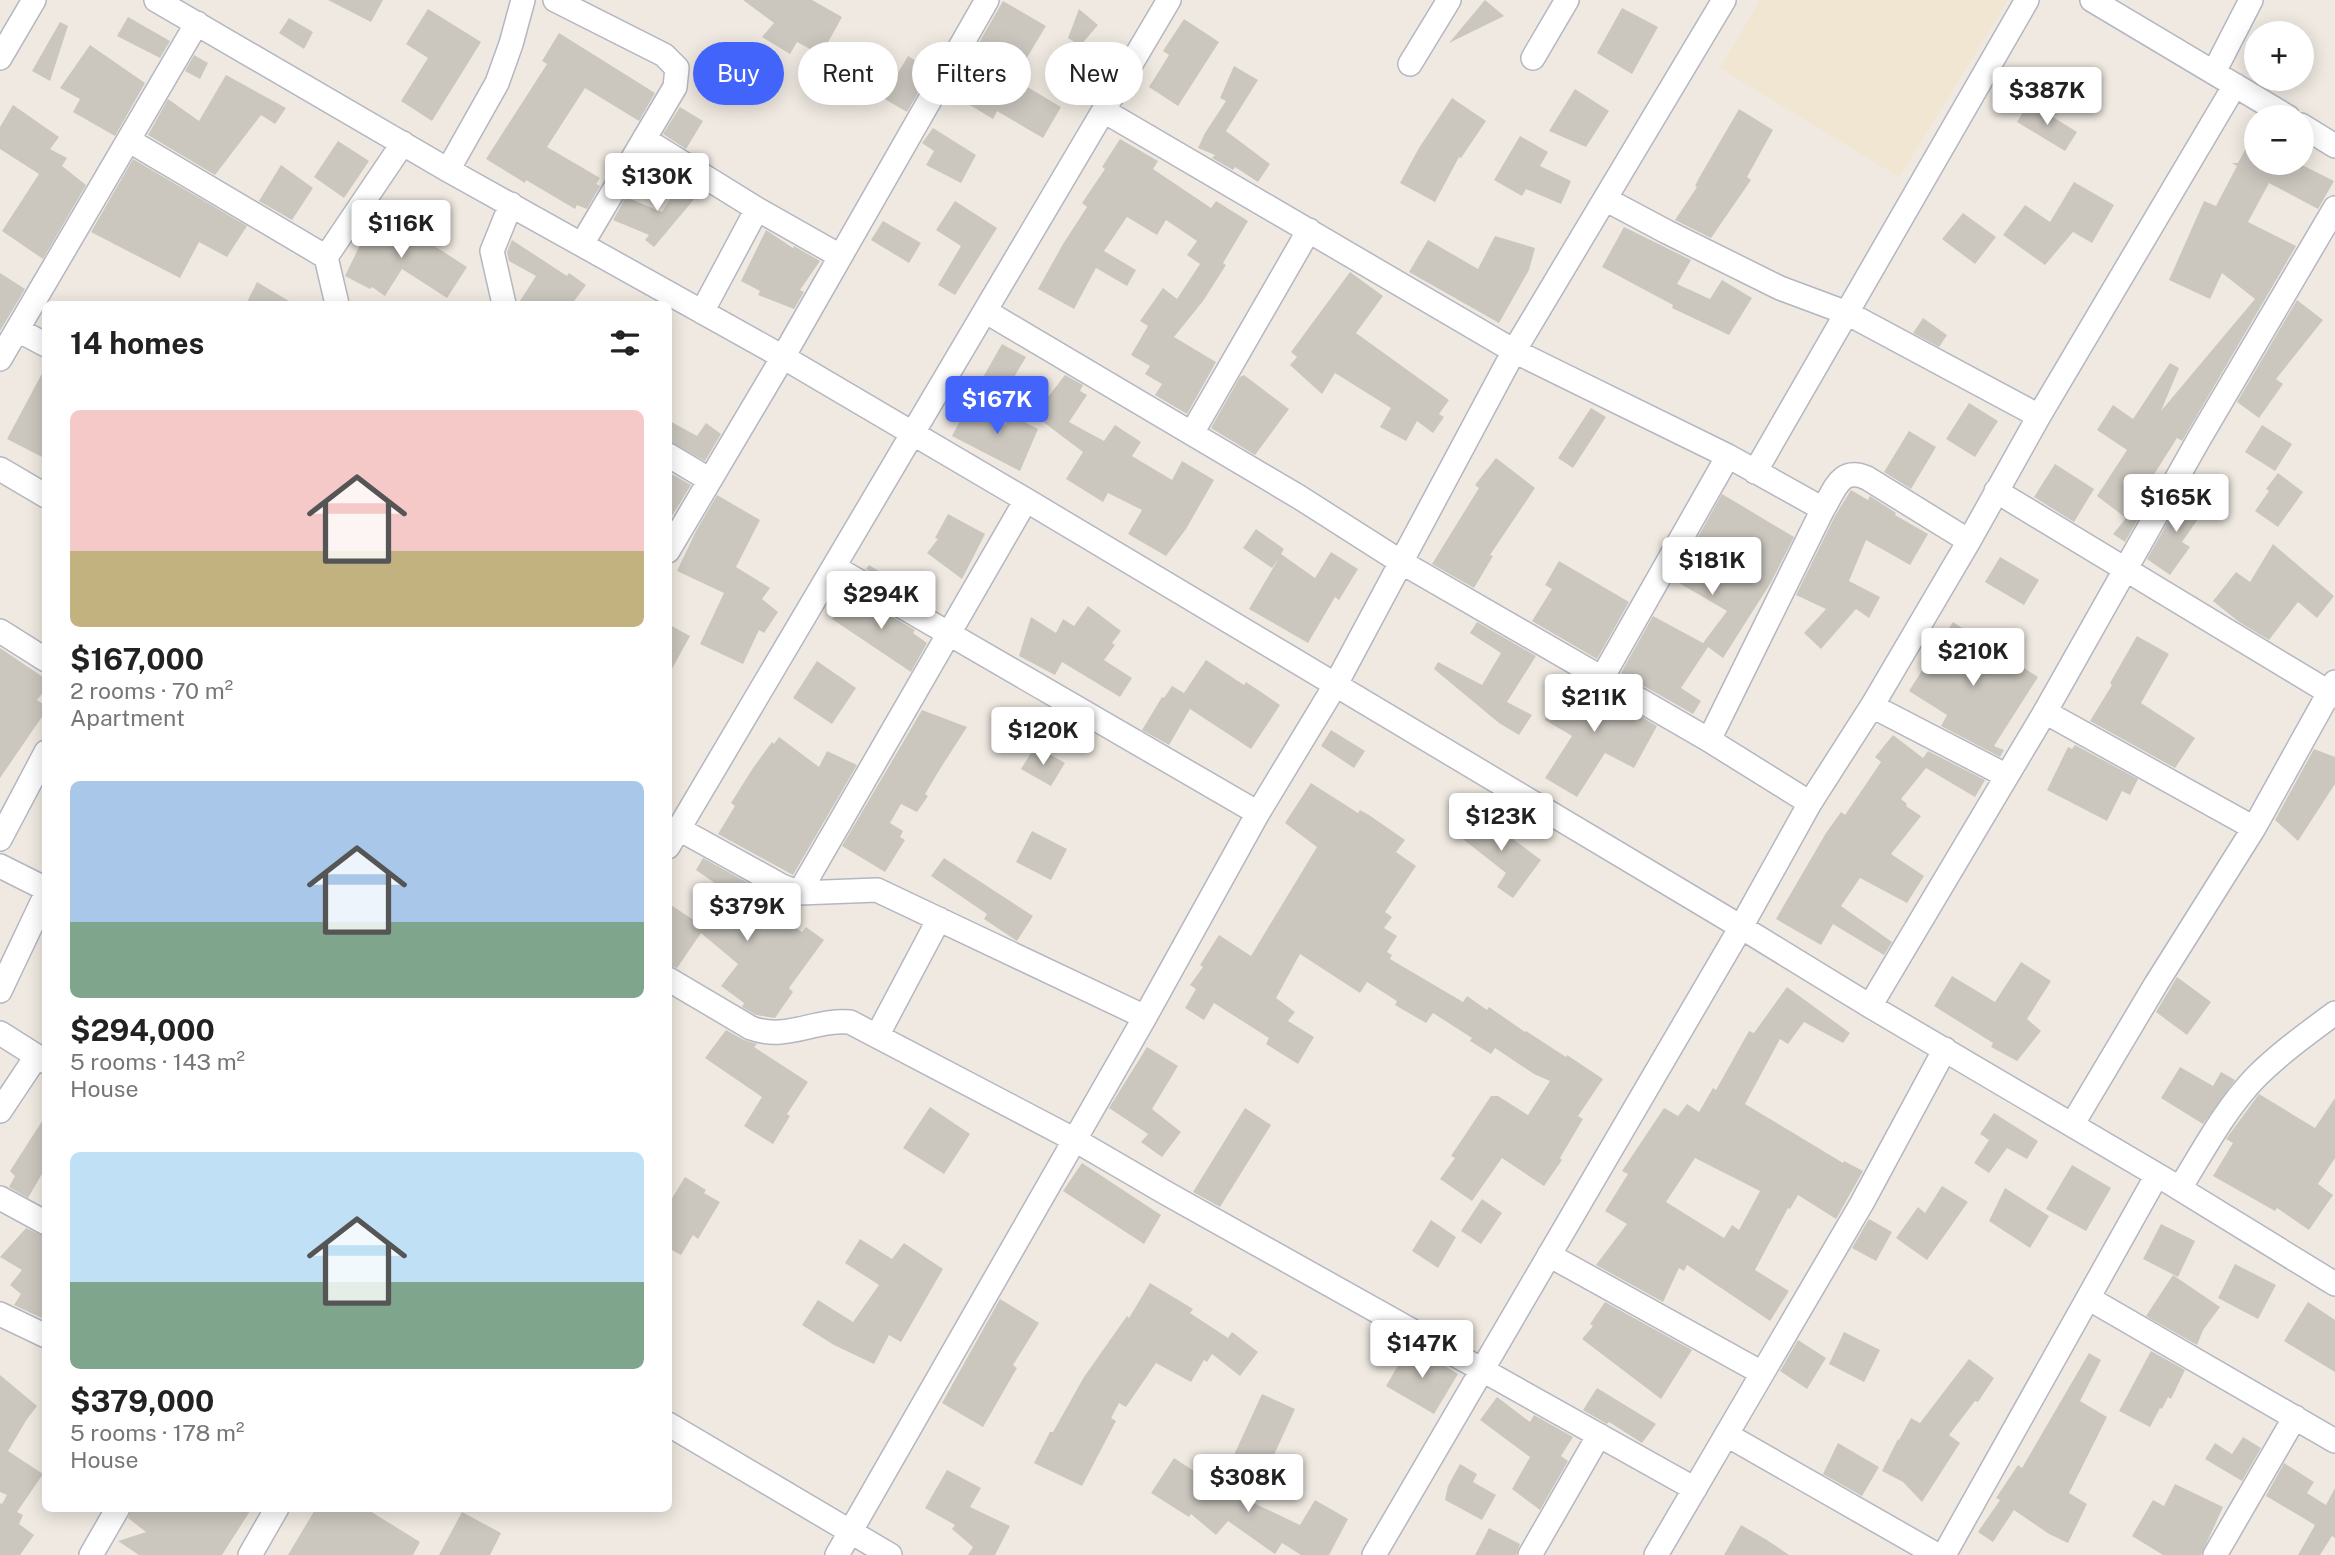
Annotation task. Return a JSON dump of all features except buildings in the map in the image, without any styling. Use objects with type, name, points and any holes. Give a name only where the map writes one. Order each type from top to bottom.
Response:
[{"type":"street","points":[[0,58],[34,0]]},
{"type":"street","points":[[156,0],[449,170],[783,357],[1026,500],[2179,1188],[2335,1284]]},
{"type":"street","points":[[449,170],[497,83],[523,0]]},
{"type":"street","points":[[555,0],[664,55],[677,68],[675,87],[582,244]]},
{"type":"street","points":[[672,544],[988,0]]},
{"type":"street","points":[[1410,64],[1449,0]]},
{"type":"street","points":[[1533,58],[1567,0]]},
{"type":"street","points":[[837,1555],[1075,1140],[1258,813],[1336,684],[1514,351],[1724,0]]},
{"type":"street","points":[[1755,472],[2027,0]]},
{"type":"street","points":[[2092,0],[2268,105]]},
{"type":"street","points":[[2214,72],[2251,0]]},
{"type":"street","points":[[1144,1017],[877,890],[799,893],[674,838],[1104,111],[1161,3]]},
{"type":"street","points":[[0,359],[197,23]]},
{"type":"street","points":[[1374,1555],[1741,927],[1810,803],[1872,706],[2039,416],[2235,85]]},
{"type":"street","points":[[1104,111],[1514,351],[1728,456],[1823,509]]},
{"type":"street","points":[[2314,133],[2335,146]]},
{"type":"street","points":[[644,139],[757,209],[841,256]]},
{"type":"street","points":[[130,141],[326,257],[336,301]]},
{"type":"street","points":[[326,257],[403,143]]},
{"type":"street","points":[[1605,199],[1780,288],[1847,313],[2039,416]]},
{"type":"street","points":[[504,301],[492,251],[511,204]]},
{"type":"street","points":[[1870,1006],[2045,712],[2237,373],[2335,208]]},
{"type":"street","points":[[702,312],[757,209]]},
{"type":"street","points":[[1192,433],[1309,230]]},
{"type":"street","points":[[985,311],[1192,433],[1401,562],[1709,740],[1810,803]]},
{"type":"street","points":[[18,330],[42,343]]},
{"type":"street","points":[[672,456],[710,480]]},
{"type":"street","points":[[1602,678],[1728,456]]},
{"type":"street","points":[[0,469],[42,494]]},
{"type":"street","points":[[1709,740],[1823,509],[1841,480],[1848,474],[1855,472],[1969,541]]},
{"type":"street","points":[[1996,491],[2333,690],[2254,828],[2071,1125]]},
{"type":"street","points":[[799,893],[1026,500]]},
{"type":"street","points":[[834,567],[947,635],[1258,813]]},
{"type":"street","points":[[0,631],[42,657]]},
{"type":"street","points":[[1872,706],[2007,776]]},
{"type":"street","points":[[2045,712],[2254,828]]},
{"type":"street","points":[[0,839],[42,760]]},
{"type":"street","points":[[0,866],[42,887]]},
{"type":"street","points":[[0,991],[42,902]]},
{"type":"street","points":[[877,1036],[939,919]]},
{"type":"street","points":[[672,981],[764,1033],[777,1034],[831,1021],[850,1022],[1075,1140],[1695,1489]]},
{"type":"street","points":[[2179,1188],[2231,1108],[2255,1078],[2287,1049],[2335,1013]]},
{"type":"street","points":[[0,1033],[41,1060],[0,1111]]},
{"type":"street","points":[[1663,1553],[1695,1489],[1862,1203],[1945,1049]]},
{"type":"street","points":[[1944,1555],[2157,1175]]},
{"type":"street","points":[[0,1198],[42,1221]]},
{"type":"street","points":[[1549,1255],[1762,1373]]},
{"type":"street","points":[[2088,1298],[2335,1441]]},
{"type":"street","points":[[0,1314],[42,1334]]},
{"type":"street","points":[[2215,1555],[2295,1418]]},
{"type":"street","points":[[672,1426],[890,1555]]},
{"type":"street","points":[[1530,1555],[1599,1435]]},
{"type":"street","points":[[1727,1435],[1937,1555]]},
{"type":"street","points":[[90,1555],[116,1512]]},
{"type":"street","points":[[250,1555],[276,1512]]},
{"type":"shaded area","points":[[1760,0],[2008,0],[1899,177],[1720,68]]}]
